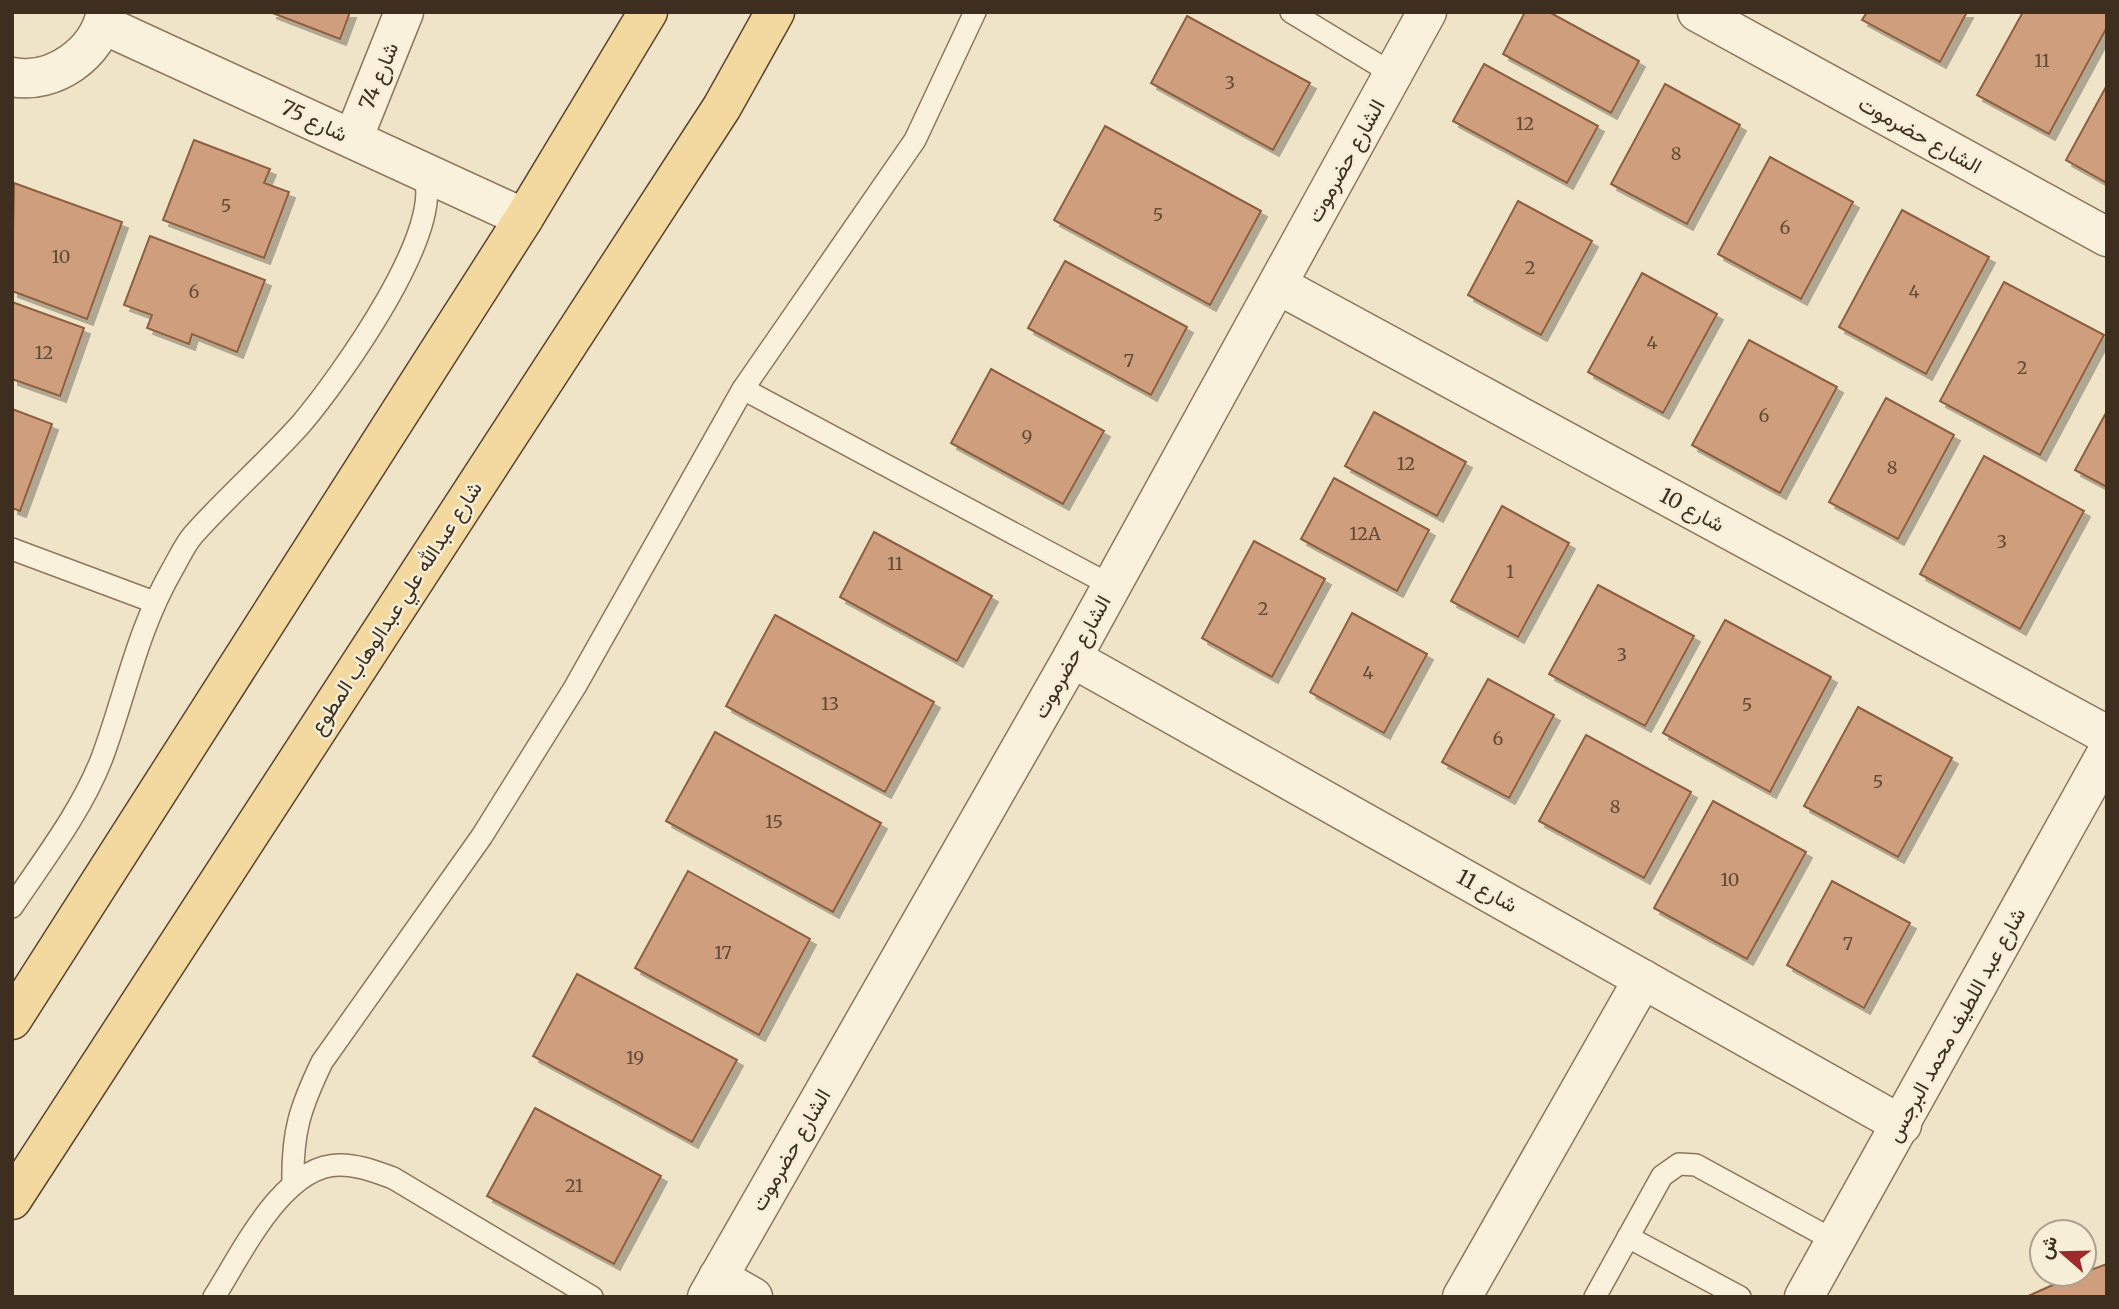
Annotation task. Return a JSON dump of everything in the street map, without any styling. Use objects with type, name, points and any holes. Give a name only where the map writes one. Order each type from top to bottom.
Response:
[{"type":"main road","points":[[12,1020],[524,218],[648,12]]},
{"type":"main road","name":"شارع عبدالله علي عبدالوهاب المطوع","points":[[12,1200],[722,107],[775,12]]},
{"type":"street","name":"شارع 74","points":[[353,139],[404,12]]},
{"type":"street","name":"الشارع حضرموت","points":[[713,1287],[1072,658],[1427,12]]},
{"type":"street","name":"الشارع حضرموت","points":[[1697,12],[2107,237]]},
{"type":"street","name":"شارع 75","points":[[105,18],[353,139],[524,218]]},
{"type":"street","points":[[12,77],[23,79],[57,73],[85,53],[105,18]]},
{"type":"street","name":"شارع 10","points":[[1278,285],[2107,735]]},
{"type":"street","name":"شارع 11","points":[[1072,658],[1902,1125]]},
{"type":"street","name":"شارع عبد اللطيف محمد البرجس","points":[[1804,1297],[2107,752]]},
{"type":"street","points":[[1462,1297],[1643,979]]},
{"type":"street","points":[[713,1287],[753,1297]]},
{"type":"lane","points":[[293,1183],[292,1142],[303,1103],[321,1062],[482,836],[547,733],[743,389],[915,140],[975,12]]},
{"type":"lane","points":[[1291,12],[1393,74]]},
{"type":"lane","points":[[12,907],[81,803],[96,769],[135,649],[154,602],[191,537],[300,425],[340,374],[400,279],[424,218],[427,180],[421,170]]},
{"type":"lane","points":[[743,389],[1112,586]]},
{"type":"lane","points":[[12,549],[154,602]]},
{"type":"lane","points":[[1595,1297],[1662,1175],[1670,1168],[1688,1164],[1704,1169],[1835,1241]]},
{"type":"lane","points":[[215,1297],[274,1204],[293,1183],[318,1169],[338,1165],[360,1167],[393,1178],[592,1297]]},
{"type":"lane","points":[[1628,1237],[1740,1297]]},
{"type":"building","points":[[270,12],[350,12],[340,39]]},
{"type":"building","points":[[1525,12],[1549,12],[1639,61],[1611,113],[1503,54]]},
{"type":"building","points":[[1867,12],[1967,12],[1940,62],[1862,20]]},
{"type":"building","points":[[2023,12],[2107,12],[2107,27],[2049,134],[1977,95]]},
{"type":"building","points":[[1187,16],[1310,83],[1273,150],[1151,83]]},
{"type":"building","points":[[1484,64],[1598,126],[1567,183],[1453,121]]},
{"type":"building","points":[[1665,84],[1740,125],[1687,224],[1611,184]]},
{"type":"building","points":[[2107,85],[2107,183],[2066,160]]},
{"type":"building","points":[[1105,126],[1261,211],[1210,305],[1054,220]]},
{"type":"building","points":[[194,140],[270,169],[264,183],[289,192],[264,258],[163,220]]},
{"type":"building","points":[[1770,157],[1853,202],[1801,299],[1718,254]]},
{"type":"building","points":[[14,183],[122,222],[87,319],[12,291]]},
{"type":"building","points":[[1518,201],[1592,241],[1541,335],[1468,295]]},
{"type":"building","points":[[1902,210],[1989,257],[1926,374],[1839,327]]},
{"type":"building","points":[[150,236],[265,280],[237,352],[192,334],[189,344],[147,328],[152,315],[124,305]]},
{"type":"building","points":[[1065,261],[1187,327],[1151,395],[1028,328]]},
{"type":"building","points":[[1642,273],[1717,314],[1663,413],[1588,372]]},
{"type":"building","points":[[2004,282],[2104,335],[2040,455],[1940,401]]},
{"type":"building","points":[[12,302],[84,328],[60,396],[12,379]]},
{"type":"building","points":[[1749,340],[1837,387],[1780,493],[1692,445]]},
{"type":"building","points":[[991,369],[1104,431],[1063,504],[951,443]]},
{"type":"building","points":[[1886,398],[1954,435],[1898,539],[1829,502]]},
{"type":"building","points":[[12,409],[52,424],[20,511],[12,508]]},
{"type":"building","points":[[2107,411],[2107,487],[2075,470]]},
{"type":"building","points":[[1374,412],[1466,462],[1437,516],[1345,466]]},
{"type":"building","points":[[1984,456],[2084,511],[2020,629],[1920,574]]},
{"type":"building","points":[[1334,478],[1429,530],[1397,591],[1301,539]]},
{"type":"building","points":[[1502,506],[1569,543],[1518,637],[1451,601]]},
{"type":"building","points":[[874,532],[992,596],[957,661],[840,597]]},
{"type":"building","points":[[1254,541],[1325,579],[1272,677],[1202,638]]},
{"type":"building","points":[[1598,585],[1694,636],[1645,726],[1549,674]]},
{"type":"building","points":[[1352,613],[1427,654],[1384,733],[1310,692]]},
{"type":"building","points":[[775,615],[934,702],[885,792],[726,706]]},
{"type":"building","points":[[1725,620],[1831,677],[1770,792],[1663,733]]},
{"type":"building","points":[[1488,679],[1554,715],[1509,798],[1442,762]]},
{"type":"building","points":[[1858,707],[1952,758],[1898,857],[1804,806]]},
{"type":"building","points":[[715,732],[881,823],[833,912],[666,821]]},
{"type":"building","points":[[1586,735],[1691,792],[1644,878],[1539,821]]},
{"type":"building","points":[[1713,801],[1806,852],[1747,959],[1654,908]]},
{"type":"building","points":[[688,871],[810,939],[759,1035],[635,968]]},
{"type":"building","points":[[1832,881],[1910,923],[1864,1008],[1787,965]]},
{"type":"building","points":[[577,974],[737,1060],[692,1142],[533,1056]]},
{"type":"building","points":[[535,1108],[661,1176],[614,1264],[487,1196]]},
{"type":"building","points":[[2107,1264],[2107,1297],[2026,1297],[2046,1288],[2098,1288],[2098,1267]]}]
